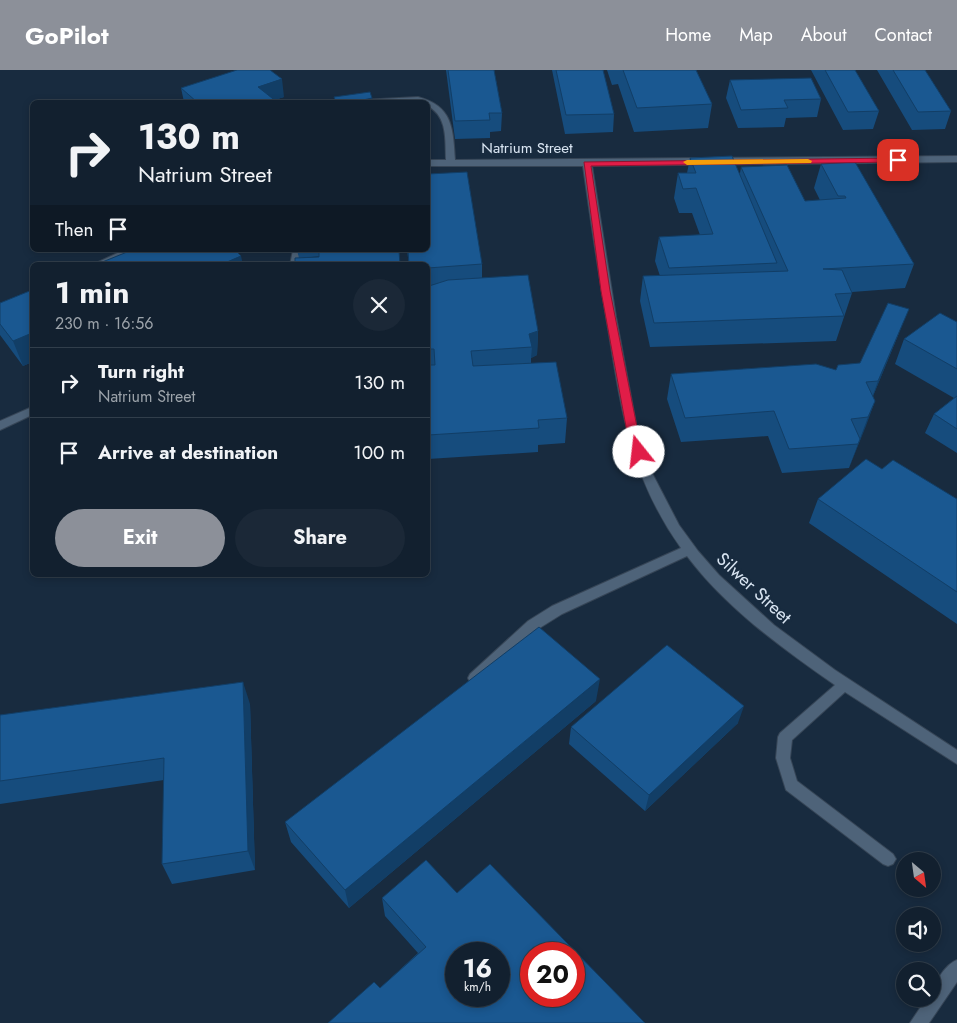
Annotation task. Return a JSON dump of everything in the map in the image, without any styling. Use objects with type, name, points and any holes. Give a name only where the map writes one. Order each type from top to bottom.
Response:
[{"type":"lane","points":[[399,100],[420,100]]},
{"type":"lane","points":[[430,104],[438,107],[447,120],[451,163]]},
{"type":"lane","name":"Natrium Street","points":[[430,163],[957,159]]},
{"type":"lane","name":"Silwer Street","points":[[587,163],[605,291],[633,432],[645,471],[680,537],[713,578],[747,610],[804,654],[957,758]]},
{"type":"lane","points":[[104,262],[127,252]]},
{"type":"lane","points":[[0,426],[30,412]]},
{"type":"lane","points":[[467,685],[533,625],[557,610],[690,549]]},
{"type":"lane","points":[[846,683],[785,737],[783,758],[791,785],[888,859]]},
{"type":"lane","points":[[919,1023],[957,968]]},
{"type":"building","points":[[237,70],[270,70],[282,79],[258,87],[274,100],[195,100],[181,88]]},
{"type":"building","points":[[448,70],[494,70],[502,113],[489,113],[490,120],[455,121]]},
{"type":"building","points":[[556,70],[603,70],[614,114],[566,115]]},
{"type":"building","points":[[623,70],[696,70],[712,104],[637,108]]},
{"type":"building","points":[[825,70],[855,70],[879,111],[848,112]]},
{"type":"building","points":[[893,70],[925,70],[951,111],[918,112]]},
{"type":"building","points":[[811,78],[821,99],[784,100],[788,108],[741,110],[730,80]]},
{"type":"building","points":[[370,92],[372,98],[363,100],[335,100],[334,97]]},
{"type":"building","points":[[732,156],[777,263],[669,268],[659,237],[713,234],[696,188],[683,189],[678,173],[696,173],[690,158]]},
{"type":"building","points":[[855,162],[914,264],[823,269],[842,270],[852,293],[835,294],[844,316],[654,323],[643,276],[788,271],[741,167],[787,165],[805,201],[846,198],[845,196],[838,196],[821,164]]},
{"type":"building","points":[[467,172],[482,264],[430,268],[430,262],[409,262],[408,252],[430,252],[430,174]]},
{"type":"building","points":[[127,252],[237,252],[241,256],[227,262],[102,262]]},
{"type":"building","points":[[319,252],[399,252],[400,262],[295,262],[295,258],[319,257]]},
{"type":"building","points":[[528,275],[538,331],[529,334],[532,347],[471,351],[473,366],[556,362],[567,418],[538,420],[539,428],[430,435],[430,365],[435,365],[434,349],[430,349],[430,286],[448,280]]},
{"type":"building","points":[[30,291],[30,334],[13,341],[0,324],[0,303]]},
{"type":"building","points":[[888,303],[909,309],[878,381],[866,382],[875,401],[868,417],[851,419],[860,439],[858,444],[789,449],[774,411],[685,418],[671,374],[816,364],[836,370],[838,365],[860,363]]},
{"type":"building","points":[[940,313],[957,322],[957,369],[904,339]]},
{"type":"building","points":[[957,396],[957,429],[934,414]]},
{"type":"building","points":[[866,459],[882,469],[893,460],[957,499],[957,592],[818,499]]},
{"type":"building","points":[[539,627],[600,679],[345,890],[285,822]]},
{"type":"building","points":[[667,645],[744,706],[649,795],[571,727]]},
{"type":"building","points":[[243,682],[248,851],[162,864],[164,758],[0,781],[0,715]]},
{"type":"building","points":[[426,860],[457,893],[490,864],[566,942],[520,942],[520,1007],[585,1007],[585,961],[645,1023],[328,1023],[374,982],[380,988],[426,947],[382,898]]},
{"type":"slow traffic","points":[[687,162],[808,161]]},
{"type":"route","points":[[639,452],[633,432],[605,291],[587,163],[898,160]]}]
